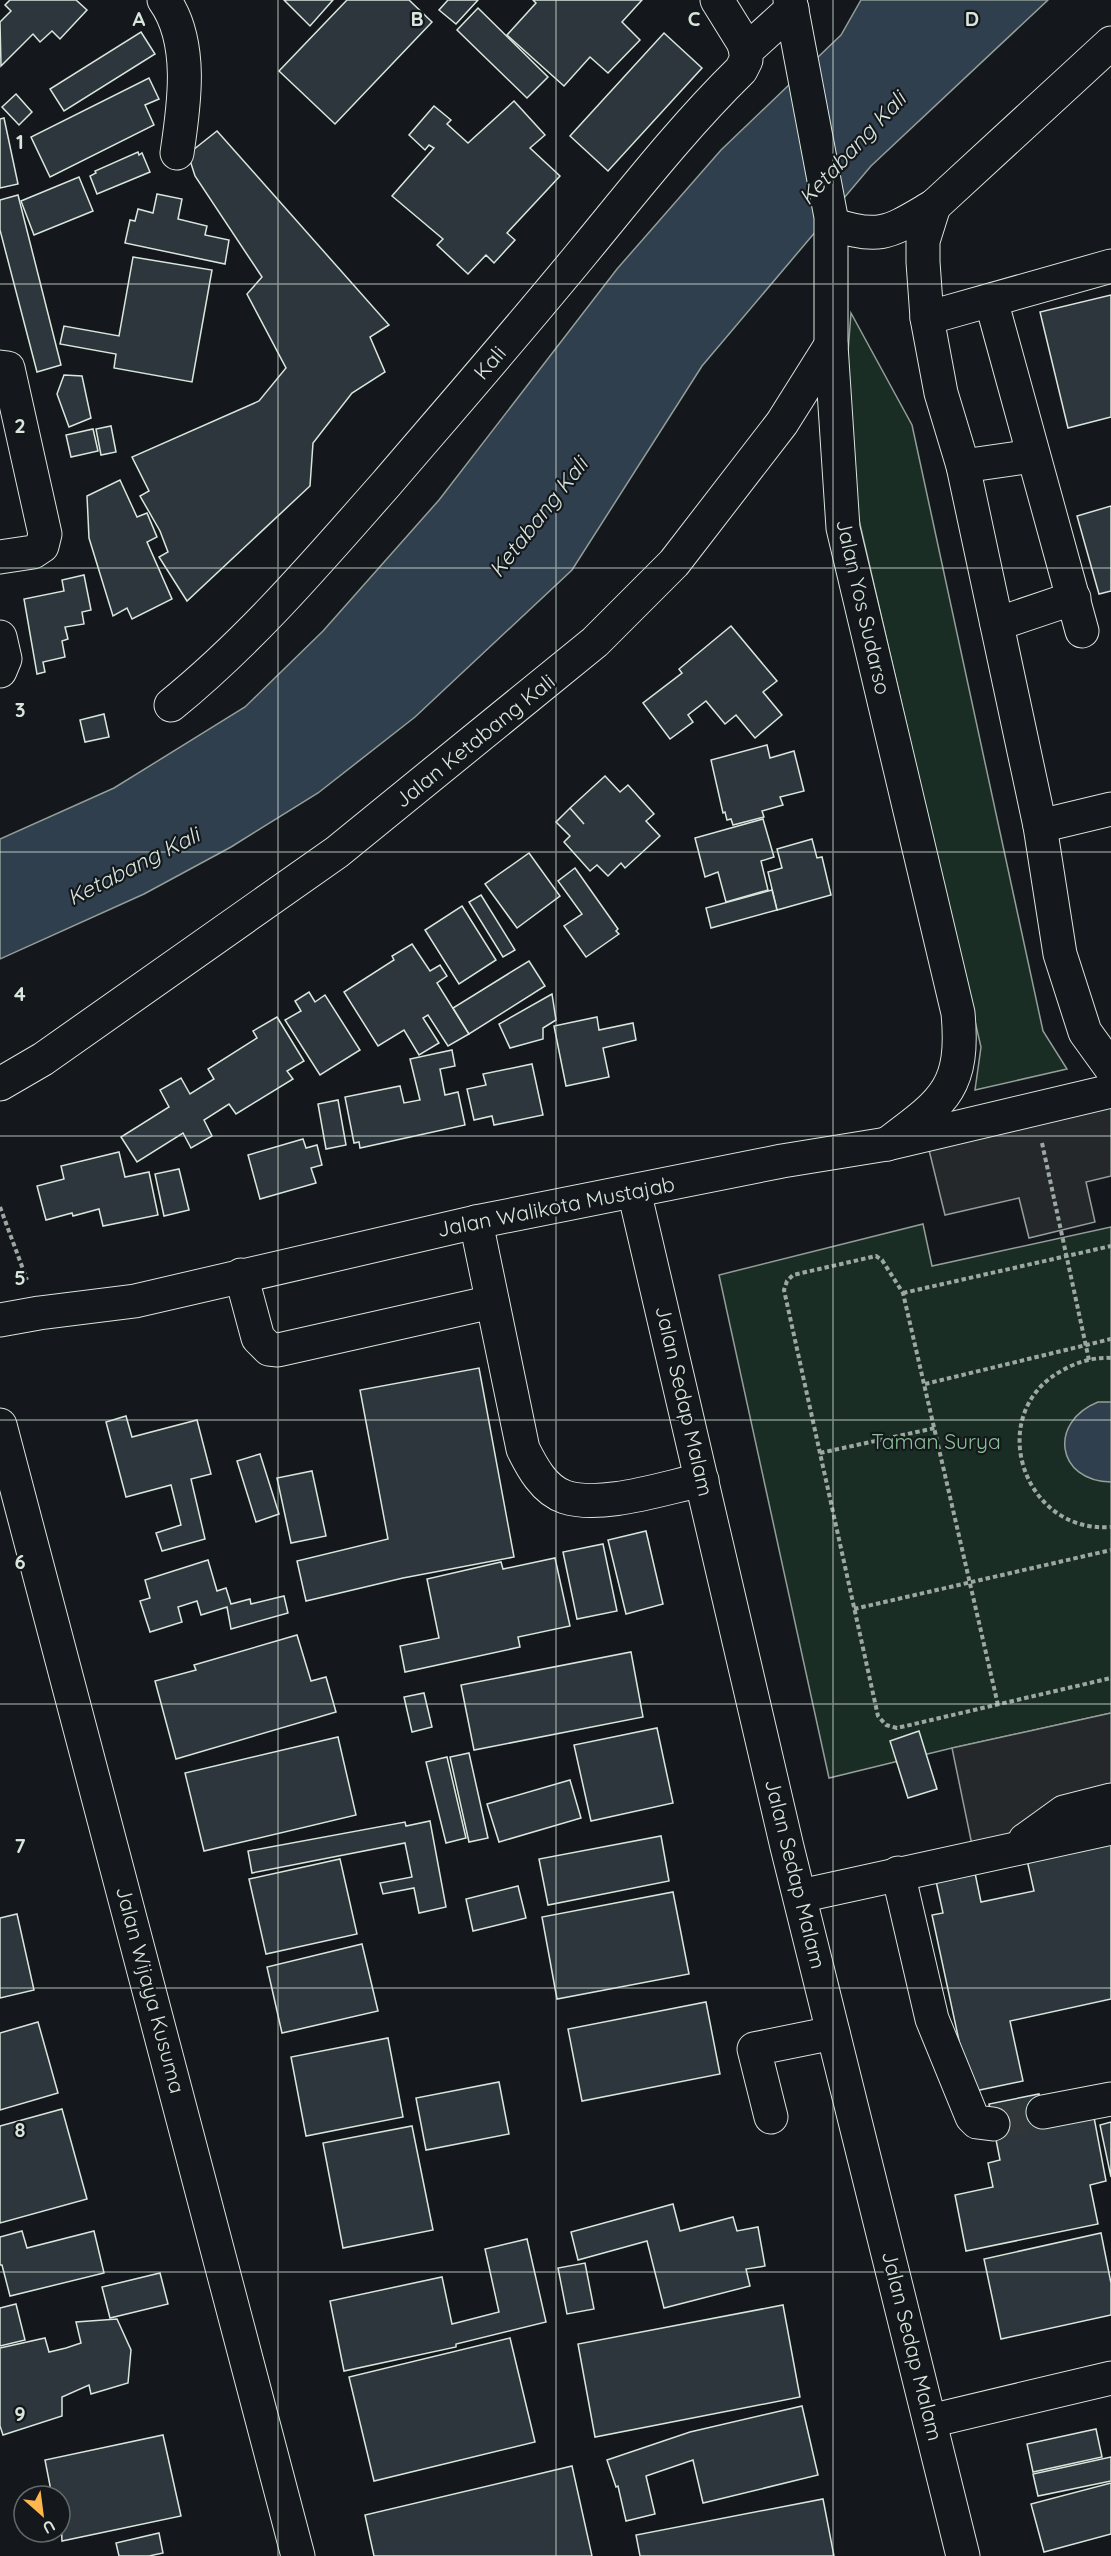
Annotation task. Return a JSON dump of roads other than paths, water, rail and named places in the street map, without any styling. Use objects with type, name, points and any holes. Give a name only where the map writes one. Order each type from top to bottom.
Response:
[{"type":"street","points":[[164,0],[170,8],[185,67],[185,101],[177,153]]},
{"type":"street","points":[[717,0],[743,42],[746,51]]},
{"type":"street","name":"Kali","points":[[171,705],[265,619],[324,554],[519,330],[690,121],[741,70],[746,60],[746,51],[792,10]]},
{"type":"street","name":"Jalan Yos Sudarso","points":[[792,10],[832,220],[831,345],[843,528],[959,1020],[957,1069],[947,1093],[931,1111],[887,1144]]},
{"type":"street","points":[[832,220],[858,233],[878,233],[896,228],[934,206],[1111,43]]},
{"type":"street","points":[[934,206],[923,241],[927,318],[941,393],[963,466],[1041,826],[1060,954],[1085,1032],[1111,1068]]},
{"type":"street","points":[[927,318],[1111,266]]},
{"type":"street","points":[[991,300],[1082,631]]},
{"type":"street","name":"Jalan Ketabang Kali","points":[[0,1084],[43,1059],[337,852],[596,642],[674,563],[782,423],[831,345]]},
{"type":"street","points":[[0,557],[33,552],[42,546],[45,534],[4,368]]},
{"type":"street","points":[[963,466],[1033,456]]},
{"type":"street","points":[[997,624],[1074,598]]},
{"type":"street","points":[[0,638],[5,659],[0,671]]},
{"type":"street","points":[[1041,826],[1111,808]]},
{"type":"street","name":"Jalan Ketabang Kali","points":[[0,1101],[43,1059]]},
{"type":"street","name":"Jalan Walikota Mustajab","points":[[0,1320],[135,1301],[476,1222],[782,1161],[887,1144],[1111,1091]]},
{"type":"street","name":"Jalan Sedap Malam","points":[[634,1191],[800,1896],[963,2556]]},
{"type":"street","points":[[476,1222],[523,1449],[537,1476],[563,1497],[598,1502],[702,1480]]},
{"type":"street","points":[[241,1275],[258,1338],[270,1349],[289,1348],[492,1302]]},
{"type":"street","name":"Jalan Wijaya Kusuma","points":[[0,1425],[6,1473],[298,2556]]},
{"type":"street","points":[[1014,1848],[1064,1812],[1111,1800]]},
{"type":"street","points":[[800,1896],[1111,1828]]},
{"type":"street","points":[[898,1873],[932,2019],[972,2117],[981,2124],[993,2124]]},
{"type":"street","points":[[771,2117],[754,2049],[833,2032]]},
{"type":"street","points":[[1043,2112],[1111,2099]]},
{"type":"street","points":[[930,2421],[1111,2378]]},
{"type":"water","name":"Ketabang Kali","points":[[861,0],[1048,0],[871,166],[702,366],[572,570],[415,717],[318,793],[231,847],[144,894],[0,959],[0,839],[114,788],[245,707],[323,631],[439,500],[617,269],[721,150],[841,35]]},
{"type":"water","points":[[1098,1402],[1111,1402],[1111,1482],[1093,1479],[1079,1472],[1070,1462],[1065,1449],[1066,1436],[1071,1423],[1082,1411]]},
{"type":"tunnel","points":[[993,2124],[1043,2112]]},
{"type":"park label","name":"Taman Surya","points":[[936,1442]]}]
